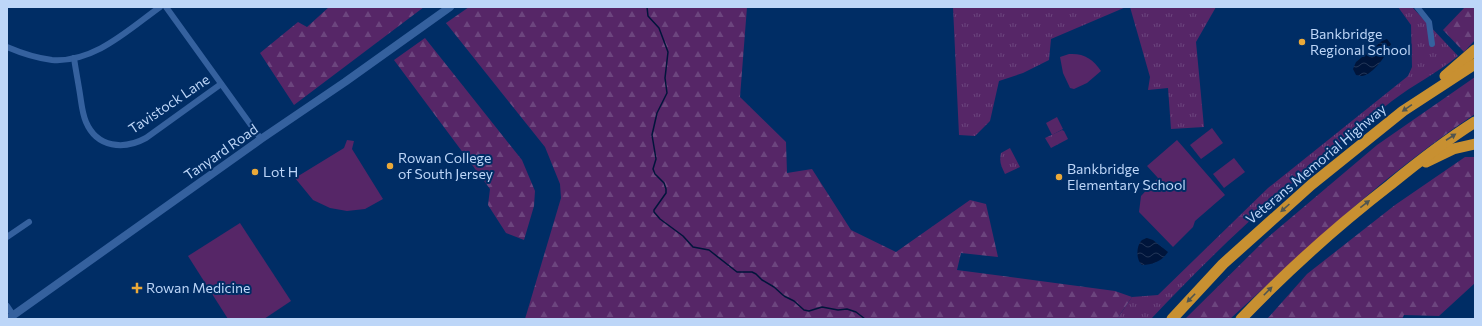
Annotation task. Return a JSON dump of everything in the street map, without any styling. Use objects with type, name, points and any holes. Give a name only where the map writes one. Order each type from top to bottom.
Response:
[{"type":"highway","points":[[1430,93],[1434,86],[1475,50]]},
{"type":"highway","name":"Veterans Memorial Highway","points":[[1172,319],[1224,264],[1311,185],[1403,111],[1475,64]]},
{"type":"highway","points":[[1241,319],[1272,287],[1349,217],[1443,142],[1475,122]]},
{"type":"highway","points":[[1409,169],[1417,168],[1453,149],[1475,144]]},
{"type":"street","points":[[7,47],[42,58],[60,60],[74,58],[89,54],[103,47],[160,7]]},
{"type":"street","points":[[166,7],[261,139]]},
{"type":"street","name":"Tanyard Road","points":[[11,317],[450,7]]},
{"type":"street","points":[[1417,7],[1429,22],[1432,44]]},
{"type":"street","name":"Tavistock Lane","points":[[74,58],[86,122],[96,136],[113,145],[128,145],[146,138],[221,84]]},
{"type":"street","points":[[7,237],[29,222]]},
{"type":"street","points":[[7,306],[11,317]]},
{"type":"green space","points":[[329,7],[424,7],[294,105],[260,53],[298,22],[307,27]]},
{"type":"green space","points":[[469,7],[747,7],[740,97],[786,142],[787,173],[812,169],[851,230],[896,252],[970,200],[986,204],[998,257],[961,253],[957,270],[1115,291],[1132,297],[1117,319],[525,319],[561,198],[560,184],[545,147],[446,23]]},
{"type":"green space","points":[[953,7],[1126,7],[1051,39],[1049,60],[1023,73],[999,81],[990,121],[975,136],[959,135]]},
{"type":"green space","points":[[1130,7],[1216,7],[1196,42],[1204,127],[1171,129],[1168,88],[1148,90],[1150,77]]},
{"type":"green space","points":[[1398,7],[1412,7],[1458,56],[1392,101],[1297,178],[1208,261],[1151,319],[1117,319],[1132,297],[1158,295],[1268,188],[1408,76],[1412,67],[1411,25]]},
{"type":"green space","points":[[1465,7],[1475,7],[1475,40],[1464,52],[1443,30]]},
{"type":"green space","points":[[425,38],[522,160],[535,191],[534,206],[524,240],[506,233],[488,205],[490,189],[394,60]]},
{"type":"green space","points":[[1069,54],[1088,58],[1095,63],[1101,71],[1087,83],[1074,89],[1070,88],[1063,73],[1060,57]]},
{"type":"green space","points":[[1475,77],[1475,114],[1410,161],[1379,186],[1318,238],[1230,319],[1185,319],[1266,239],[1377,145]]},
{"type":"green space","points":[[1057,117],[1063,129],[1052,135],[1046,123]]},
{"type":"green space","points":[[1212,128],[1223,143],[1201,159],[1190,145]]},
{"type":"green space","points":[[1062,130],[1068,139],[1051,148],[1045,138]]},
{"type":"green space","points":[[347,140],[354,141],[352,149],[383,199],[365,209],[347,211],[330,208],[313,200],[295,178],[344,148]]},
{"type":"green space","points":[[1177,140],[1225,195],[1195,221],[1193,227],[1173,247],[1139,212],[1141,196],[1158,178],[1147,166]]},
{"type":"green space","points":[[1010,148],[1020,167],[1005,174],[1002,169],[1000,159],[1001,153]]},
{"type":"green space","points":[[1465,157],[1475,157],[1475,283],[1439,316],[1404,315],[1402,319],[1267,319],[1307,274],[1395,205]]},
{"type":"green space","points":[[1234,158],[1245,172],[1224,188],[1213,174]]},
{"type":"green space","points":[[240,223],[291,301],[264,319],[228,319],[188,256]]},
{"type":"water","points":[[1387,39],[1391,44],[1380,63],[1366,75],[1356,75],[1353,69],[1356,62],[1382,41]]},
{"type":"water","points":[[1147,238],[1153,240],[1168,252],[1157,262],[1142,265],[1138,257],[1139,244]]},
{"type":"waterway","points":[[647,7],[648,16],[659,28],[668,52],[665,78],[667,93],[657,113],[652,135],[656,159],[653,169],[655,174],[664,183],[666,193],[654,212],[660,219],[683,236],[693,247],[709,250],[737,272],[752,272],[756,274],[804,310],[809,311],[822,307],[838,310],[847,309],[856,312],[865,319]]},
{"type":"place","name":"Bankbridge Regional School","points":[[1302,42]]},
{"type":"place","name":"Rowan College of South Jersey","points":[[390,166]]},
{"type":"place","name":"Lot H","points":[[255,172]]},
{"type":"place","name":"Bankbridge Elementary School","points":[[1059,177]]},
{"type":"place","name":"Rowan Medicine","points":[[137,288]]}]
